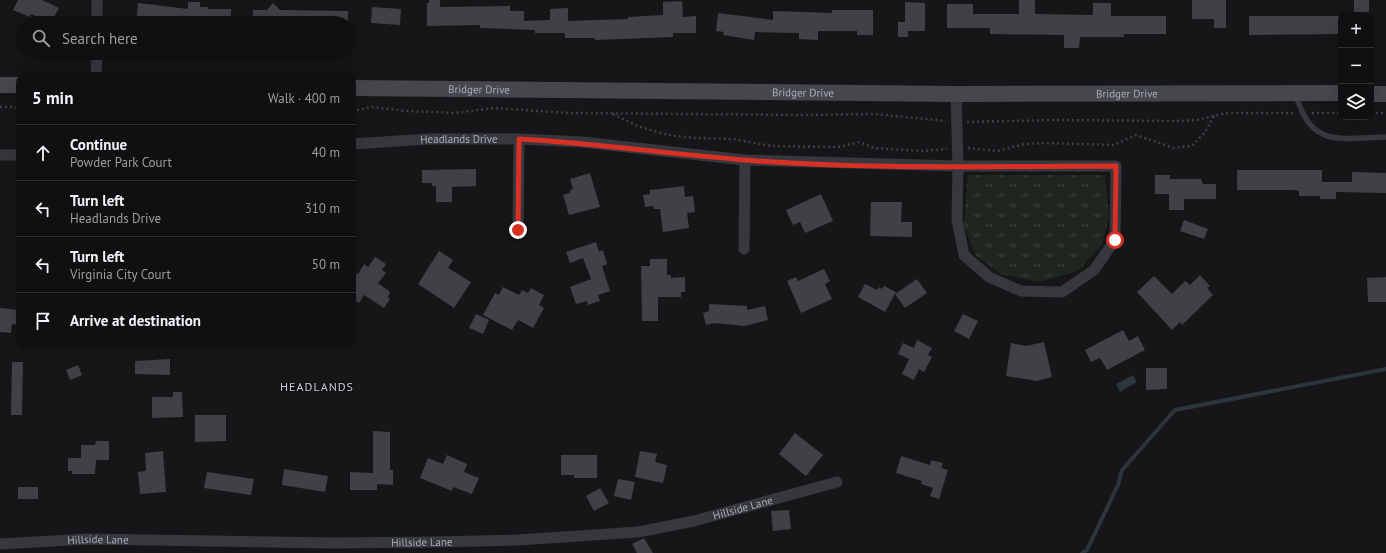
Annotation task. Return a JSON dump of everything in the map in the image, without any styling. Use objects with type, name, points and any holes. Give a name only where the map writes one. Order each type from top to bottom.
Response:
[{"type":"main road","points":[[0,85],[16,85]]},
{"type":"main road","name":"Bridger Drive","points":[[356,88],[956,94],[1338,94]]},
{"type":"main road","points":[[1374,94],[1386,94]]},
{"type":"street","points":[[97,16],[98,0]]},
{"type":"street","points":[[96,72],[97,60]]},
{"type":"street","points":[[956,94],[958,166]]},
{"type":"street","name":"Headlands Drive","points":[[356,144],[429,139],[519,139],[582,142],[745,160],[958,166],[1116,166],[1115,240],[1094,270],[1062,292],[1020,291],[989,277],[964,254],[957,220],[958,166]]},
{"type":"street","points":[[518,230],[519,139]]},
{"type":"street","points":[[0,155],[16,155]]},
{"type":"street","points":[[744,249],[745,160]]},
{"type":"street","name":"Hillside Lane","points":[[0,544],[88,539],[334,543],[434,542],[518,540],[638,532],[694,522],[837,482]]},
{"type":"lane","points":[[1295,93],[1301,113],[1321,135],[1332,139],[1386,137]]},
{"type":"path","points":[[0,107],[16,108]]},
{"type":"path","points":[[356,110],[372,107],[406,111],[455,113],[495,108],[568,113],[808,115],[874,114],[956,122],[1048,120],[1177,121],[1226,113],[1338,113]]},
{"type":"path","points":[[611,113],[638,126],[668,135],[733,140],[771,146],[838,147],[860,142],[874,148],[939,150],[958,148],[998,151],[1025,144],[1042,143],[1114,145],[1136,136],[1174,148],[1192,146],[1205,132],[1214,116]]},
{"type":"path","points":[[1374,114],[1386,114]]},
{"type":"green space","points":[[968,175],[1105,175],[1109,217],[1102,245],[1078,271],[1038,282],[1001,274],[975,255],[964,225]]},
{"type":"shaded area","points":[[1133,375],[1137,382],[1120,392],[1116,384]]},
{"type":"building","points":[[18,0],[42,0],[59,8],[55,16],[35,16],[31,14],[30,16],[28,16],[13,10]]},
{"type":"building","points":[[429,0],[440,0],[440,7],[510,6],[510,11],[524,11],[524,21],[550,20],[550,9],[568,8],[568,21],[628,19],[628,17],[663,15],[663,2],[682,1],[683,17],[696,16],[696,33],[673,33],[673,37],[595,40],[595,38],[565,38],[565,33],[535,33],[535,30],[480,28],[480,25],[427,26],[427,3],[429,3]]},
{"type":"building","points":[[1019,0],[1035,0],[1035,14],[1093,15],[1093,3],[1111,3],[1111,16],[1166,16],[1166,34],[1124,34],[1124,37],[1080,37],[1079,48],[1064,48],[1064,35],[990,34],[990,28],[947,28],[947,4],[973,4],[973,14],[1019,14]]},
{"type":"building","points":[[1192,0],[1226,0],[1226,28],[1214,28],[1214,19],[1192,19]]},
{"type":"building","points":[[1354,0],[1369,0],[1369,12],[1354,12]]},
{"type":"building","points":[[188,2],[200,2],[200,7],[208,7],[208,9],[231,9],[231,16],[137,16],[138,3],[188,9]]},
{"type":"building","points":[[905,2],[925,3],[925,31],[908,31],[908,37],[898,37],[898,22],[905,22]]},
{"type":"building","points":[[273,3],[280,10],[348,11],[348,16],[253,16],[253,10],[267,10]]},
{"type":"building","points":[[372,7],[401,9],[400,25],[371,23]]},
{"type":"building","points":[[832,10],[873,10],[873,35],[857,35],[857,31],[818,31],[818,40],[799,39],[799,33],[755,32],[754,40],[723,35],[724,32],[716,31],[718,13],[773,20],[773,11],[832,13]]},
{"type":"building","points":[[1249,16],[1338,16],[1338,34],[1249,35]]},
{"type":"building","points":[[476,169],[476,186],[452,187],[452,202],[436,202],[436,186],[432,186],[432,183],[422,183],[422,170]]},
{"type":"building","points":[[1237,170],[1322,170],[1322,182],[1352,182],[1352,172],[1386,173],[1386,193],[1336,192],[1336,199],[1320,199],[1320,196],[1299,196],[1299,191],[1293,190],[1237,190]]},
{"type":"building","points":[[590,173],[600,207],[569,215],[563,195],[570,193],[570,190],[573,189],[570,179]]},
{"type":"building","points":[[1155,175],[1170,175],[1170,179],[1201,179],[1203,184],[1216,184],[1216,199],[1184,199],[1184,210],[1169,210],[1169,194],[1155,194]]},
{"type":"building","points":[[684,186],[685,197],[693,196],[695,212],[687,213],[689,228],[663,232],[660,209],[654,209],[653,206],[645,207],[643,195],[650,194],[650,190]]},
{"type":"building","points":[[821,194],[833,221],[805,233],[800,222],[793,225],[786,210]]},
{"type":"building","points":[[871,202],[902,202],[901,222],[912,222],[912,237],[870,236]]},
{"type":"building","points":[[1184,220],[1208,229],[1204,239],[1180,231]]},
{"type":"building","points":[[596,242],[599,252],[603,250],[607,264],[602,266],[610,291],[598,295],[600,301],[588,305],[587,301],[576,304],[570,287],[591,279],[583,258],[570,263],[566,252]]},
{"type":"building","points":[[439,251],[453,260],[448,268],[471,282],[454,308],[418,284]]},
{"type":"building","points":[[375,257],[386,264],[382,270],[386,273],[378,283],[390,292],[388,297],[390,299],[384,308],[364,295],[359,303],[356,301],[356,273],[358,274],[364,264],[368,267]]},
{"type":"building","points":[[650,259],[667,259],[667,275],[671,275],[671,278],[685,277],[685,292],[681,292],[681,297],[658,297],[658,321],[642,321],[641,266],[650,266]]},
{"type":"building","points":[[824,269],[830,281],[825,284],[832,299],[801,313],[787,281],[796,277],[798,281]]},
{"type":"building","points":[[1200,275],[1210,286],[1207,288],[1213,295],[1182,325],[1180,322],[1172,330],[1137,292],[1154,276],[1172,294],[1185,281],[1190,285]]},
{"type":"building","points":[[1386,277],[1386,302],[1368,302],[1367,278]]},
{"type":"building","points":[[917,279],[927,293],[905,308],[895,294]]},
{"type":"building","points":[[865,284],[877,290],[879,287],[882,289],[884,286],[896,292],[885,312],[858,297]]},
{"type":"building","points":[[503,287],[519,295],[522,290],[528,293],[531,288],[544,295],[539,305],[544,308],[533,328],[518,320],[512,330],[483,315],[495,293],[499,295]]},
{"type":"building","points":[[709,304],[747,306],[747,310],[765,306],[768,320],[745,326],[714,323],[706,325],[703,313],[709,311]]},
{"type":"building","points":[[0,308],[16,310],[16,324],[12,324],[11,333],[0,332]]},
{"type":"building","points":[[476,314],[489,320],[483,334],[469,328]]},
{"type":"building","points":[[963,314],[978,321],[969,339],[954,331]]},
{"type":"building","points":[[1123,330],[1129,341],[1138,336],[1145,350],[1107,370],[1100,358],[1091,362],[1085,350]]},
{"type":"building","points":[[917,340],[932,348],[928,355],[932,357],[924,372],[919,369],[914,380],[902,374],[909,359],[898,354],[903,343],[914,348]]},
{"type":"building","points":[[1044,342],[1052,377],[1037,381],[1006,376],[1011,343],[1026,346]]},
{"type":"building","points":[[170,359],[170,375],[135,374],[135,361]]},
{"type":"building","points":[[12,362],[23,362],[22,415],[11,415]]},
{"type":"building","points":[[78,365],[82,375],[70,380],[66,370]]},
{"type":"building","points":[[1146,368],[1167,368],[1167,389],[1146,390]]},
{"type":"building","points":[[173,392],[182,392],[183,417],[152,418],[152,397],[173,397]]},
{"type":"building","points":[[195,415],[226,415],[226,441],[195,442]]},
{"type":"building","points":[[373,431],[390,432],[390,470],[393,470],[393,485],[377,484],[377,490],[350,490],[350,472],[373,473]]},
{"type":"building","points":[[795,433],[823,455],[806,476],[779,454]]},
{"type":"building","points":[[96,441],[109,441],[109,460],[96,460],[95,474],[72,474],[72,471],[68,471],[68,458],[81,458],[81,445],[95,445]]},
{"type":"building","points":[[163,451],[166,492],[140,494],[138,472],[146,471],[145,453]]},
{"type":"building","points":[[640,451],[657,454],[655,462],[667,465],[663,483],[635,477]]},
{"type":"building","points":[[447,455],[467,464],[464,472],[479,478],[472,494],[453,487],[452,491],[420,478],[428,458],[443,464]]},
{"type":"building","points":[[561,455],[597,455],[597,478],[574,478],[574,475],[561,475]]},
{"type":"building","points":[[901,456],[930,465],[931,460],[943,463],[941,468],[948,470],[939,499],[930,496],[933,488],[921,484],[922,481],[896,473]]},
{"type":"building","points":[[284,469],[328,476],[325,492],[282,485]]},
{"type":"building","points":[[207,472],[254,479],[251,495],[204,488]]},
{"type":"building","points":[[618,479],[635,482],[631,500],[614,496]]},
{"type":"building","points":[[18,487],[38,487],[38,499],[18,499]]},
{"type":"building","points":[[600,488],[609,503],[594,511],[586,496]]},
{"type":"building","points":[[789,510],[791,529],[773,531],[771,511]]},
{"type":"building","points":[[644,538],[653,553],[637,553],[632,544]]},
{"type":"waterway","points":[[1082,553],[1087,550],[1118,485],[1122,470],[1175,410],[1386,369]]},
{"type":"district","name":"HEADLANDS","points":[[317,386]]},
{"type":"route","points":[[518,230],[519,139],[582,142],[745,160],[832,164],[1116,166],[1115,240]]}]
